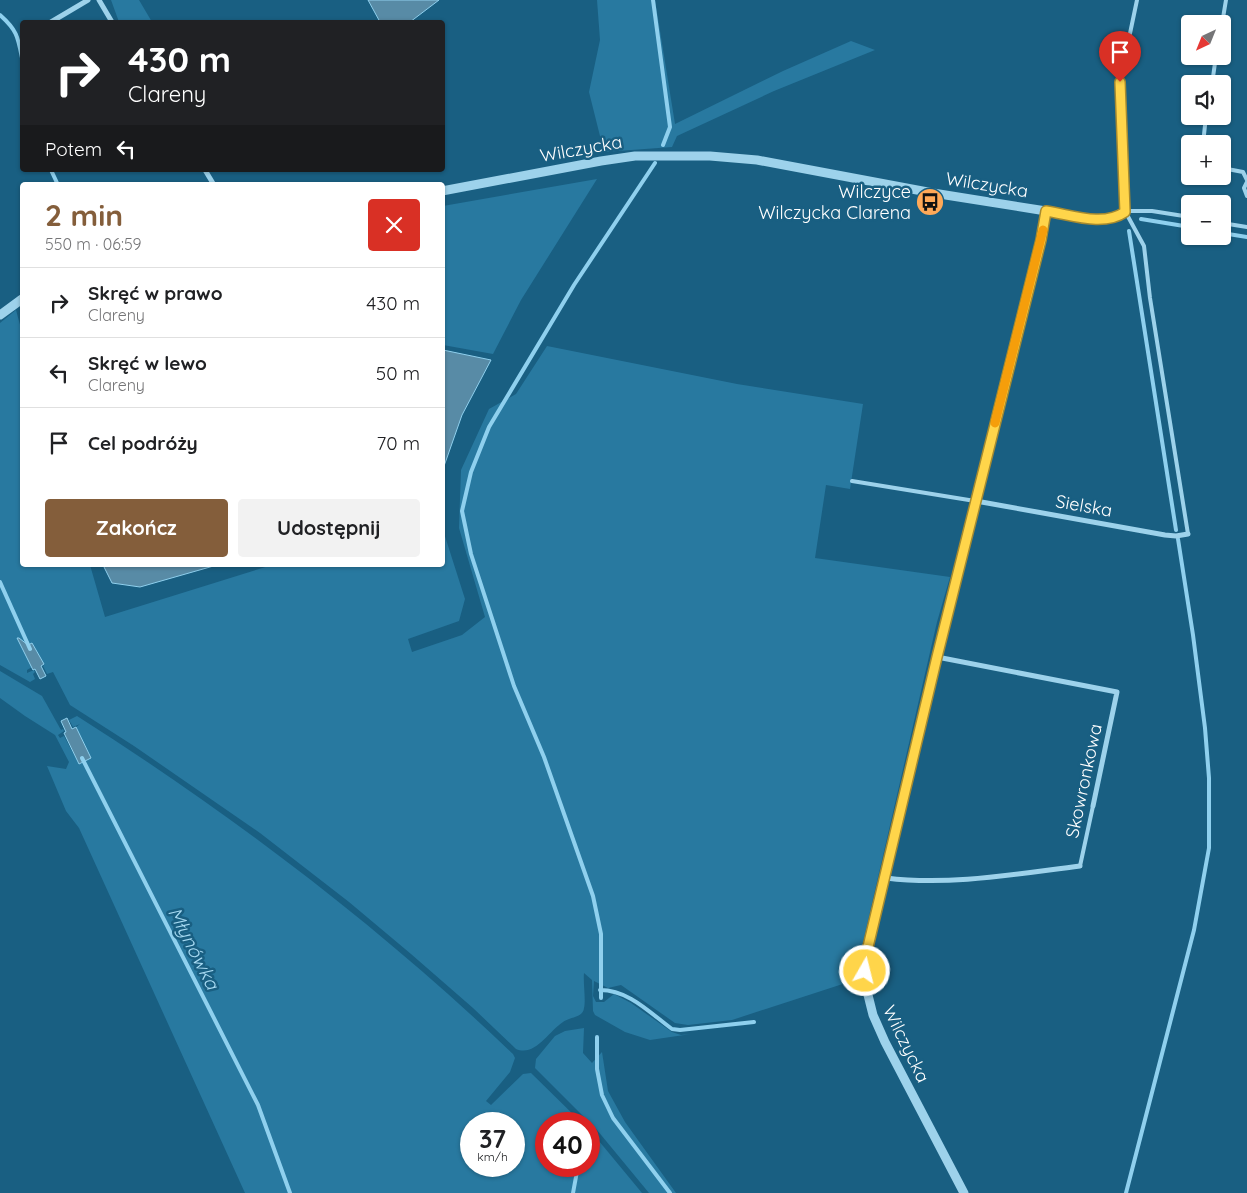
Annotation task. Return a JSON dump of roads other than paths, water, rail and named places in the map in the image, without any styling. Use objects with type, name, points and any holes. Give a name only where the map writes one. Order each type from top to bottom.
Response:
[{"type":"street","points":[[54,20],[88,0]]},
{"type":"street","points":[[99,0],[111,20]]},
{"type":"street","name":"Wilczycka","points":[[445,190],[601,160],[636,156],[710,156],[757,160],[933,193],[1046,211],[1041,240],[937,657],[886,878],[867,951],[865,971],[869,1002],[885,1042],[964,1193]]},
{"type":"street","points":[[1046,211],[1102,220],[1116,218],[1125,212]]},
{"type":"street","points":[[0,315],[20,300]]},
{"type":"street","name":"Sielska","points":[[976,501],[1164,535],[1188,534]]},
{"type":"street","name":"Skowronkowa","points":[[937,657],[1117,692],[1093,806]]},
{"type":"street","name":"Skowronkowa","points":[[886,878],[901,880],[958,879],[1001,876],[1080,866]]},
{"type":"lane","points":[[1137,0],[1120,82],[1125,212],[1144,246],[1150,298],[1188,534]]},
{"type":"lane","points":[[1224,15],[1226,0]]},
{"type":"lane","points":[[1231,170],[1242,172],[1247,181],[1244,188],[1247,196]]},
{"type":"lane","points":[[1125,212],[1152,211],[1181,216]]},
{"type":"lane","points":[[1231,224],[1247,227]]},
{"type":"lane","points":[[852,481],[976,501]]},
{"type":"lane","name":"Skowronkowa","points":[[1080,866],[1093,806]]},
{"type":"waterway","points":[[653,0],[670,127],[663,145]]},
{"type":"waterway","points":[[0,15],[16,34],[20,49]]},
{"type":"waterway","points":[[601,998],[601,934],[593,896],[544,757],[514,686],[471,554],[462,511],[471,472],[489,427],[574,285],[655,163]]},
{"type":"waterway","points":[[52,172],[57,182]]},
{"type":"waterway","points":[[1141,219],[1181,226]]},
{"type":"waterway","points":[[1129,231],[1176,530]]},
{"type":"waterway","points":[[1231,234],[1247,237]]},
{"type":"waterway","points":[[1126,1193],[1194,930],[1209,848],[1209,778],[1205,728],[1178,539]]},
{"type":"waterway","name":"Młynówka","points":[[0,582],[30,649]]},
{"type":"waterway","name":"Młynówka","points":[[82,758],[258,1105],[290,1193]]},
{"type":"waterway","points":[[600,990],[611,991],[630,998],[672,1029],[680,1030],[754,1022]]},
{"type":"waterway","points":[[597,1037],[597,1069],[602,1095],[613,1118],[670,1193]]},
{"type":"waterway","points":[[573,1193],[576,1177]]},
{"type":"place","name":"Wilczyce Wilczycka Clarena","points":[[930,202]]}]
